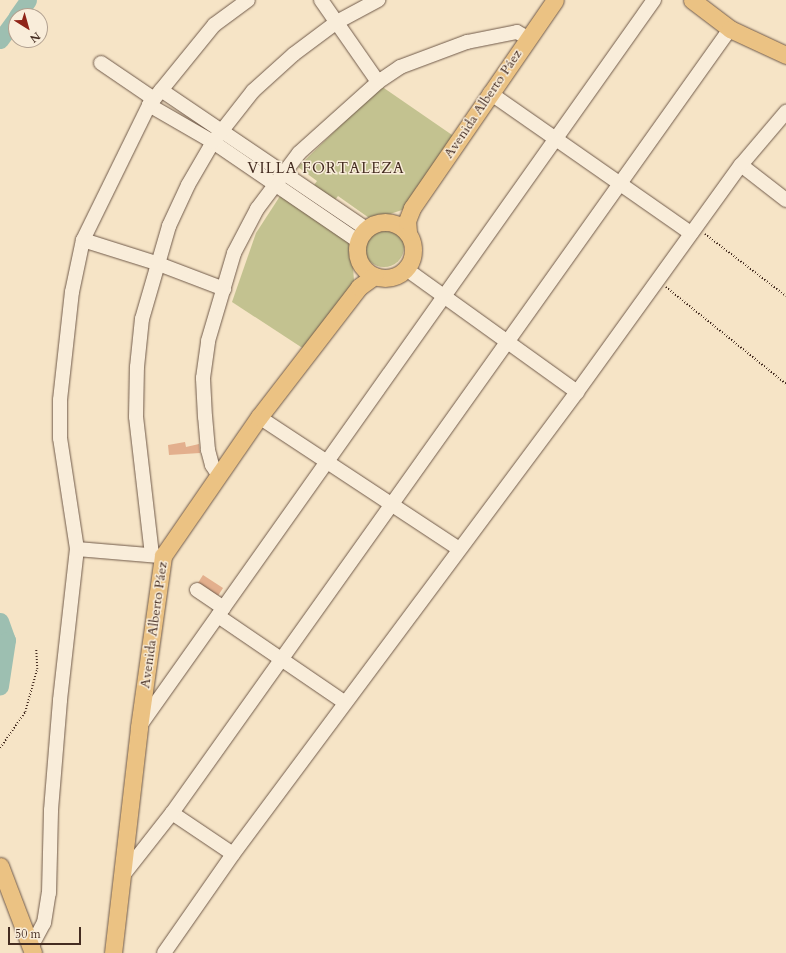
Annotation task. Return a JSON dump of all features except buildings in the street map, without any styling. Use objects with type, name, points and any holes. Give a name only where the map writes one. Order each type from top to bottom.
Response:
[{"type":"main road","name":"Avenida Alberto Páez","points":[[408,232],[407,222],[412,208],[555,0]]},
{"type":"main road","points":[[692,0],[730,29],[786,55]]},
{"type":"main road","name":"Avenida Alberto Páez","points":[[390,222],[412,208]]},
{"type":"main road","points":[[390,222],[408,232],[414,251],[406,269],[391,278],[368,272],[357,251],[362,235],[378,223],[390,222]]},
{"type":"main road","name":"Avenida Alberto Páez","points":[[113,953],[124,874],[157,556],[258,417],[359,287],[368,272]]},
{"type":"main road","points":[[0,866],[32,950]]},
{"type":"street","points":[[32,950],[44,923],[49,893],[51,810],[60,700],[77,549],[60,438],[60,400],[72,292],[83,240],[155,98],[214,25],[248,0]]},
{"type":"street","points":[[321,0],[378,82]]},
{"type":"street","points":[[77,549],[157,556],[136,417],[137,367],[142,319],[156,263],[169,226],[188,185],[213,142],[252,91],[294,54],[337,22],[378,0]]},
{"type":"street","points":[[139,727],[654,0]]},
{"type":"street","points":[[124,874],[172,813],[730,29]]},
{"type":"street","points":[[218,474],[212,465],[208,450],[203,378],[208,341],[234,253],[257,209],[299,153],[378,82],[413,62],[467,42],[517,32],[528,38]]},
{"type":"street","points":[[101,63],[155,98],[213,142],[276,184],[362,235]]},
{"type":"street","points":[[490,93],[619,184],[693,230]]},
{"type":"street","points":[[155,98],[222,129],[284,172],[362,235]]},
{"type":"street","points":[[164,953],[233,854],[344,702],[577,392],[741,165],[786,112]]},
{"type":"street","points":[[741,165],[786,200]]},
{"type":"street","points":[[83,240],[156,263],[224,289]]},
{"type":"street","points":[[406,269],[577,392]]},
{"type":"street","points":[[258,417],[392,503],[459,550]]},
{"type":"street","points":[[197,590],[221,612],[281,660],[344,702]]},
{"type":"street","points":[[172,813],[233,854]]},
{"type":"path","points":[[693,230],[786,296]]},
{"type":"path","points":[[658,280],[786,384]]},
{"type":"path","points":[[0,748],[25,712],[37,669],[36,649]]},
{"type":"shaded area","points":[[381,86],[455,137],[405,209],[372,220],[338,196],[335,200],[314,185],[317,181],[298,167]]},
{"type":"shaded area","points":[[282,193],[351,237],[354,281],[304,349],[232,302],[256,233]]},
{"type":"shaded area","points":[[380,227],[388,227],[395,230],[401,236],[404,247],[401,258],[395,264],[388,267],[380,267],[373,264],[367,258],[364,251],[364,243],[367,236],[373,230]]},
{"type":"waterway","points":[[22,8],[28,0]]},
{"type":"waterway","points":[[0,40],[8,29]]},
{"type":"waterway","points":[[0,621],[7,640],[0,686]]},
{"type":"district","name":"VILLA FORTALEZA","points":[[326,169]]}]
